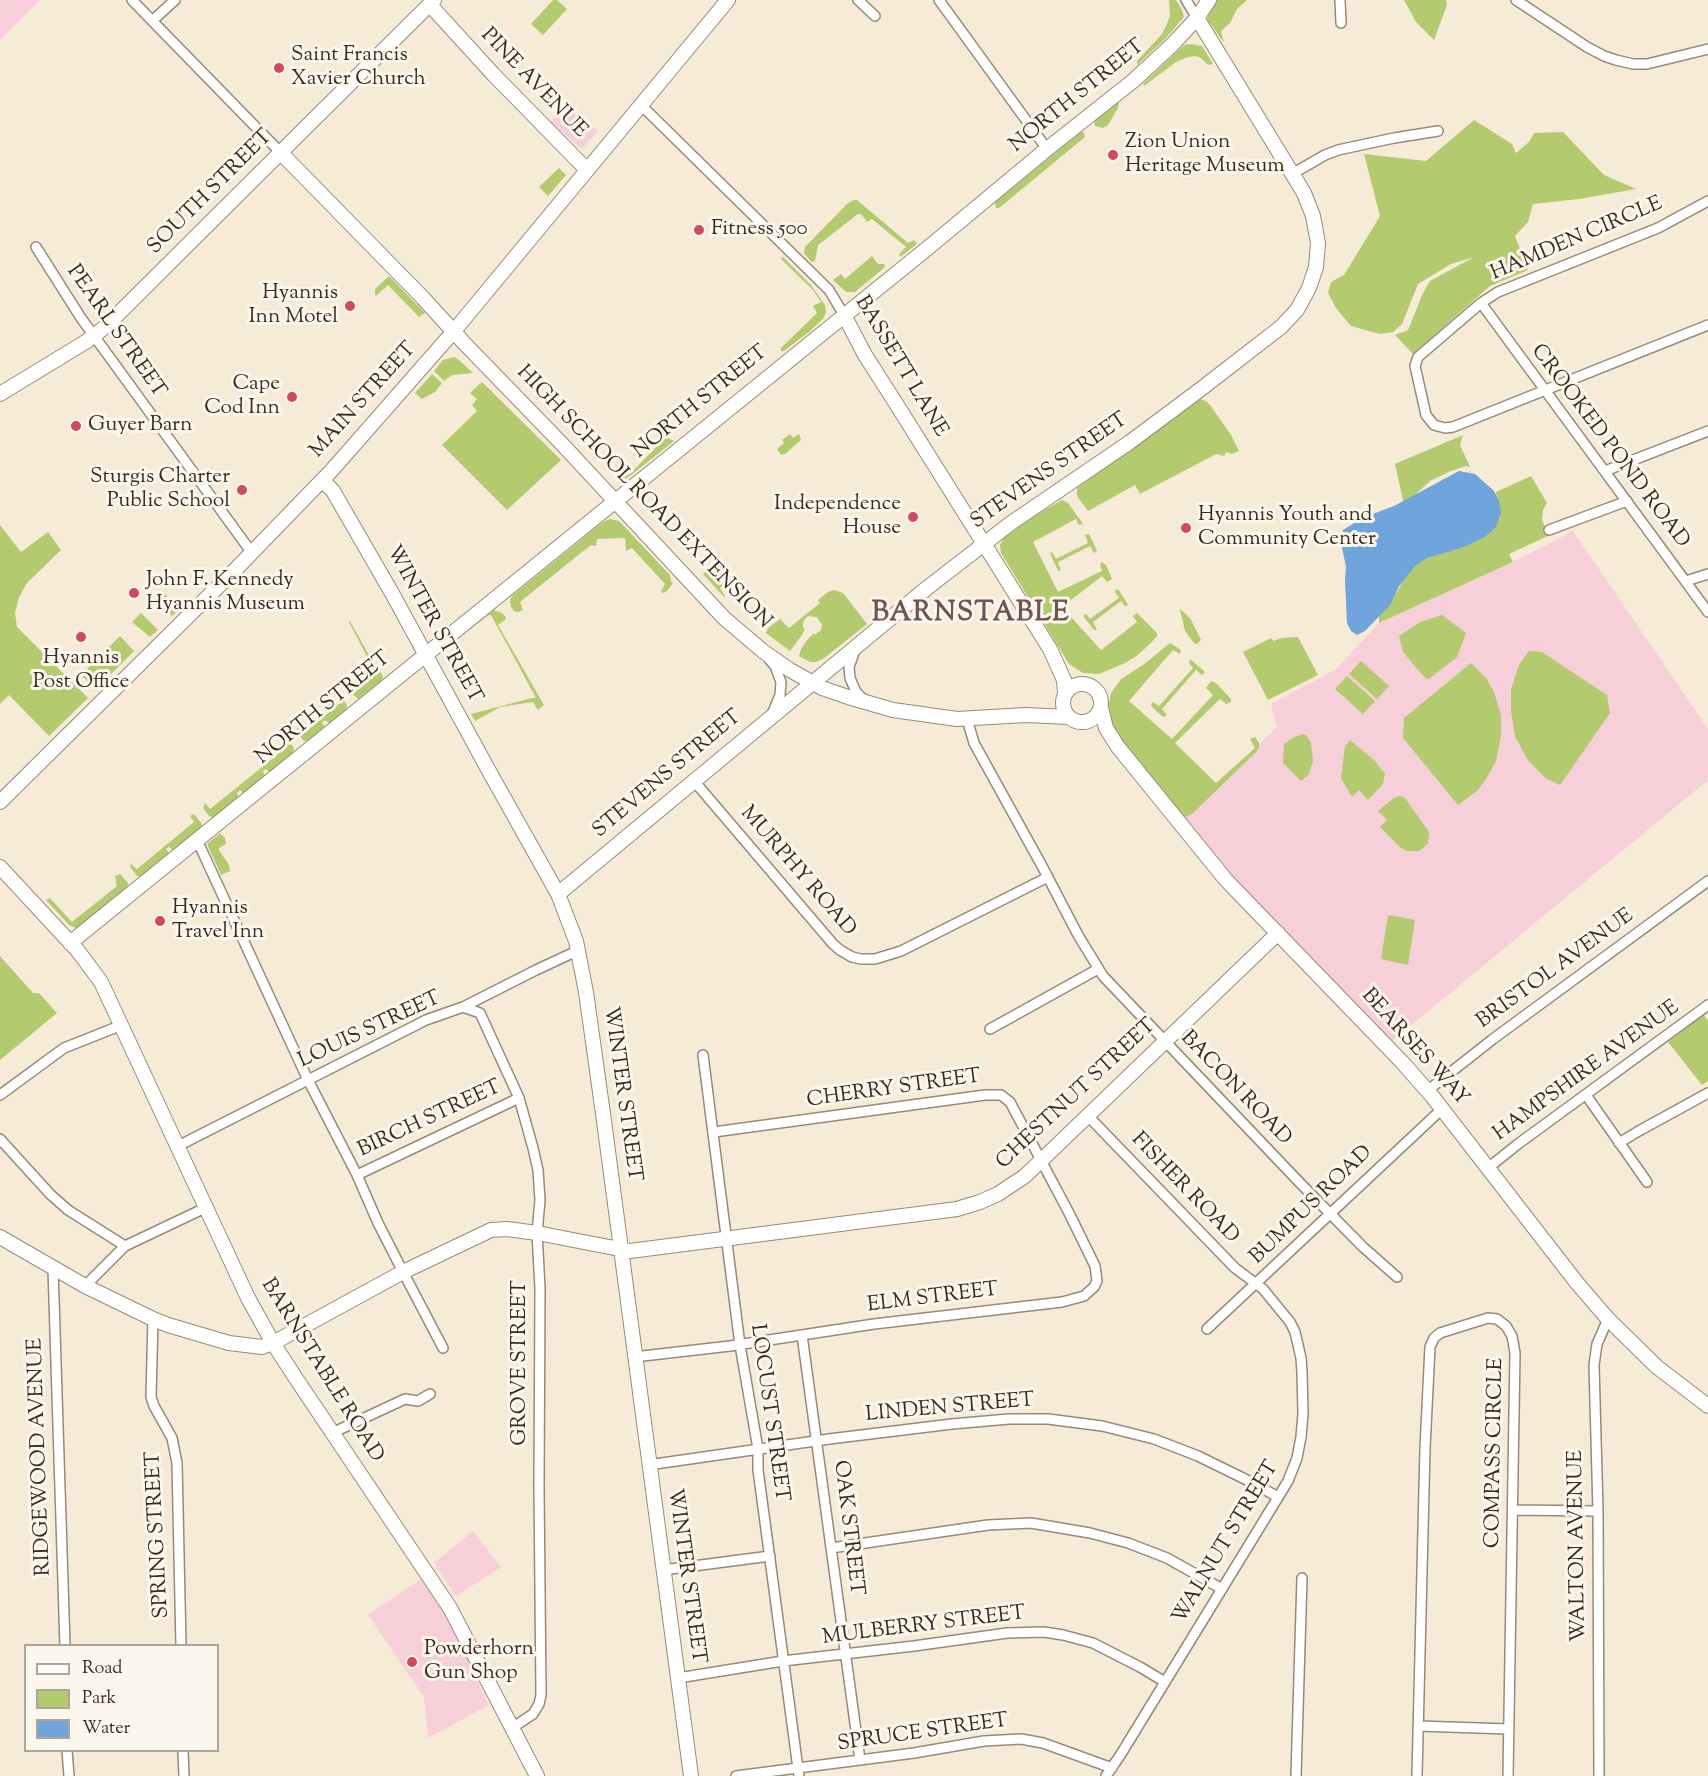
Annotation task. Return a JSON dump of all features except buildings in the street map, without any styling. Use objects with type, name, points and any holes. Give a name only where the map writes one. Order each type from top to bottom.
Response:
[{"type":"street","points":[[132,0],[281,153]]},
{"type":"street","points":[[152,21],[175,0]]},
{"type":"street","name":"MAIN STREET","points":[[0,802],[252,553],[322,480],[454,331],[728,0]]},
{"type":"street","points":[[858,0],[875,16]]},
{"type":"street","points":[[939,0],[1047,149]]},
{"type":"street","name":"STEVENS STREET","points":[[558,894],[927,588],[1011,523],[1130,442],[1197,392],[1281,327],[1304,301],[1313,279],[1318,254],[1316,224],[1310,207],[1186,0]]},
{"type":"street","name":"NORTH STREET","points":[[70,943],[1133,81],[1161,56],[1197,18],[1209,0]]},
{"type":"street","points":[[1340,0],[1341,23]]},
{"type":"street","points":[[1516,0],[1587,46],[1616,60],[1647,64],[1708,49]]},
{"type":"street","name":"SOUTH STREET","points":[[0,394],[94,336],[123,311],[430,2]]},
{"type":"street","name":"PINE AVENUE","points":[[430,2],[493,74],[587,170]]},
{"type":"street","name":"BASSETT LANE","points":[[641,105],[829,290],[865,355],[1050,649],[1064,680],[1064,698]]},
{"type":"street","points":[[1292,174],[1338,150],[1438,131]]},
{"type":"street","name":"HIGH SCHOOL ROAD EXTENSION","points":[[281,153],[454,331],[730,624],[764,652],[812,682]]},
{"type":"street","name":"HAMDEN CIRCLE","points":[[1545,390],[1453,427],[1440,428],[1434,425],[1426,415],[1415,366],[1422,352],[1480,303],[1498,292],[1658,228],[1708,201]]},
{"type":"street","name":"PEARL STREET","points":[[36,247],[47,268],[94,336],[252,553]]},
{"type":"street","name":"CROOKED POND ROAD","points":[[1480,303],[1708,612]]},
{"type":"street","points":[[1545,390],[1708,325]]},
{"type":"street","points":[[1605,471],[1708,431]]},
{"type":"street","name":"WINTER STREET","points":[[322,480],[333,491],[352,522],[558,894],[579,950],[691,1776]]},
{"type":"street","points":[[1549,530],[1627,501]]},
{"type":"street","points":[[1686,581],[1708,574]]},
{"type":"street","points":[[856,645],[851,659],[850,678],[856,692],[868,704]]},
{"type":"street","points":[[1050,649],[1073,677],[1082,683]]},
{"type":"street","points":[[764,652],[775,666],[781,682],[780,696],[772,716]]},
{"type":"street","points":[[812,682],[868,704],[931,716],[967,719],[1026,715],[1069,717],[1101,732],[1118,747]]},
{"type":"street","points":[[1026,715],[1064,698],[1072,686],[1082,683],[1089,684],[1096,689],[1102,699],[1101,708],[1096,716],[1083,722]]},
{"type":"street","points":[[1064,698],[1064,707],[1069,717]]},
{"type":"street","name":"BEARSES WAY","points":[[1101,708],[1106,728],[1118,747],[1217,870],[1427,1091],[1577,1283],[1608,1319],[1657,1366],[1708,1407]]},
{"type":"street","name":"BACON ROAD","points":[[967,719],[974,743],[1078,935],[1111,986],[1363,1247],[1397,1277]]},
{"type":"street","name":"MURPHY ROAD","points":[[694,781],[833,944],[847,955],[861,960],[875,959],[901,951],[1048,878]]},
{"type":"street","points":[[197,840],[308,1080],[357,1175],[378,1223],[443,1348]]},
{"type":"street","name":"BARNSTABLE ROAD","points":[[0,867],[70,943],[101,982],[248,1298],[273,1343],[450,1608],[537,1776]]},
{"type":"street","name":"BRISTOL AVENUE","points":[[1427,1091],[1493,1039],[1708,881]]},
{"type":"street","name":"CHESTNUT STREET","points":[[273,1343],[403,1272],[485,1232],[507,1229],[630,1251],[957,1209],[980,1202],[998,1194],[1025,1176],[1278,933]]},
{"type":"street","name":"LOUIS STREET","points":[[178,1146],[426,1020],[463,1007],[579,950]]},
{"type":"street","points":[[990,1029],[1098,969]]},
{"type":"street","name":"HAMPSHIRE AVENUE","points":[[1488,1168],[1708,1005]]},
{"type":"street","name":"GROVE STREET","points":[[463,1007],[480,1013],[519,1098],[538,1170],[540,1200],[537,1233],[540,1288],[541,1695],[533,1714],[512,1728]]},
{"type":"street","points":[[0,1095],[64,1048],[122,1024]]},
{"type":"street","name":"LOCUST STREET","points":[[704,1055],[740,1345],[758,1449],[758,1470],[798,1773]]},
{"type":"street","points":[[1619,1143],[1708,1093]]},
{"type":"street","name":"CHERRY STREET","points":[[714,1132],[997,1094],[1006,1097],[1010,1102],[1041,1161]]},
{"type":"street","points":[[1586,1095],[1647,1182]]},
{"type":"street","name":"BIRCH STREET","points":[[357,1175],[519,1098]]},
{"type":"street","name":"BUMPUS ROAD","points":[[1207,1329],[1442,1109]]},
{"type":"street","name":"FISHER ROAD","points":[[1088,1116],[1235,1268],[1257,1283]]},
{"type":"street","points":[[0,1139],[50,1194],[68,1210],[125,1246]]},
{"type":"street","name":"ELM STREET","points":[[634,1357],[740,1345],[874,1324],[1076,1299],[1094,1287],[1097,1281],[1095,1266],[1041,1161]]},
{"type":"street","points":[[85,1286],[125,1246],[205,1208]]},
{"type":"street","points":[[0,1237],[85,1286],[168,1325],[229,1343],[262,1347],[273,1343]]},
{"type":"street","name":"RIDGEWOOD AVENUE","points":[[53,1268],[64,1644]]},
{"type":"street","name":"WALNUT STREET","points":[[1109,1772],[1278,1497],[1294,1466],[1299,1450],[1302,1414],[1301,1358],[1297,1336],[1290,1322],[1257,1283]]},
{"type":"street","name":"COMPASS CIRCLE","points":[[1417,1776],[1425,1448],[1430,1347],[1434,1338],[1440,1333],[1488,1317],[1497,1319],[1506,1326],[1515,1348],[1508,1776]]},
{"type":"street","name":"SPRING STREET","points":[[153,1319],[151,1397],[172,1438],[177,1462],[181,1644]]},
{"type":"street","name":"WALTON AVENUE","points":[[1599,1776],[1598,1511],[1594,1365],[1597,1344],[1608,1319]]},
{"type":"street","name":"OAK STREET","points":[[802,1335],[860,1760]]},
{"type":"street","points":[[333,1432],[405,1399],[418,1401],[430,1394]]},
{"type":"street","name":"LINDEN STREET","points":[[648,1465],[986,1420],[1029,1419],[1067,1421],[1112,1428],[1154,1439],[1198,1456],[1278,1497]]},
{"type":"street","points":[[1513,1510],[1598,1511]]},
{"type":"street","points":[[831,1548],[988,1525],[1031,1523],[1090,1533],[1128,1543],[1188,1568],[1222,1589]]},
{"type":"street","points":[[663,1570],[770,1556]]},
{"type":"street","points":[[1296,1776],[1302,1578]]},
{"type":"street","name":"MULBERRY STREET","points":[[678,1678],[783,1661],[1006,1633],[1052,1633],[1093,1643],[1165,1682]]},
{"type":"street","points":[[1418,1726],[1509,1729]]},
{"type":"street","name":"SPRUCE STREET","points":[[736,1776],[798,1773],[860,1760],[984,1741],[1021,1738],[1043,1743],[1109,1772]]},
{"type":"street","points":[[68,1752],[69,1776]]},
{"type":"street","points":[[183,1752],[184,1776]]},
{"type":"shaded area","points":[[0,0],[40,0],[0,40]]},
{"type":"shaded area","points":[[566,104],[598,131],[582,149],[550,122]]},
{"type":"shaded area","points":[[1573,531],[1708,729],[1708,780],[1392,1041],[1256,903],[1183,819],[1277,727],[1271,704],[1336,669],[1379,623],[1513,562]]},
{"type":"shaded area","points":[[473,1531],[501,1567],[456,1596],[434,1563]]},
{"type":"shaded area","points":[[421,1579],[452,1626],[489,1705],[428,1738],[424,1697],[368,1615]]},
{"type":"green space","points":[[553,0],[557,0],[567,9],[543,35],[531,24]]},
{"type":"green space","points":[[1169,0],[1176,0],[1184,17],[1165,39],[1137,65],[1137,61],[1162,34],[1166,26],[1170,16]]},
{"type":"green space","points":[[1217,0],[1247,0],[1237,9],[1230,23],[1221,31],[1224,43],[1207,21],[1209,12]]},
{"type":"green space","points":[[1404,0],[1446,0],[1447,5],[1434,40],[1416,22]]},
{"type":"green space","points":[[1184,45],[1202,46],[1213,64],[1208,65],[1196,56],[1188,57],[1176,62],[1144,86],[1143,84]]},
{"type":"green space","points":[[1119,101],[1118,108],[1108,125],[1103,128],[1095,126],[1094,121]]},
{"type":"green space","points":[[1474,120],[1512,144],[1516,153],[1529,142],[1534,133],[1563,132],[1604,175],[1636,189],[1533,204],[1528,222],[1515,236],[1528,270],[1490,286],[1413,354],[1395,335],[1408,330],[1430,281],[1474,257],[1451,264],[1418,284],[1402,324],[1393,332],[1380,334],[1351,326],[1336,308],[1328,293],[1331,282],[1344,275],[1380,216],[1364,154],[1426,161]]},
{"type":"green space","points":[[1081,132],[1084,132],[1085,137],[999,208],[996,208],[995,202]]},
{"type":"green space","points":[[559,168],[566,175],[548,196],[539,187]]},
{"type":"green space","points":[[857,200],[908,243],[914,240],[917,244],[900,257],[899,254],[906,247],[872,219],[867,222],[862,215],[858,214],[818,245],[815,261],[811,262],[804,253],[805,247],[848,203]]},
{"type":"green space","points":[[872,256],[878,264],[884,264],[885,267],[855,292],[846,292],[833,280],[841,274],[845,279]]},
{"type":"green space","points":[[783,257],[811,285],[825,305],[826,312],[823,319],[810,331],[781,351],[781,348],[817,313],[813,306],[821,302],[813,290],[782,260]]},
{"type":"green space","points":[[389,276],[425,313],[419,317],[388,285],[376,296],[375,289]]},
{"type":"green space","points":[[454,357],[473,373],[452,375],[444,381],[434,371],[443,360]]},
{"type":"green space","points":[[432,374],[442,383],[435,392],[422,399],[415,393]]},
{"type":"green space","points":[[482,382],[561,460],[507,510],[442,445],[477,411],[472,405],[477,399],[470,393]]},
{"type":"green space","points":[[1200,399],[1210,405],[1239,451],[1232,454],[1226,452],[1224,456],[1216,454],[1140,494],[1135,485],[1088,511],[1077,496],[1077,488]]},
{"type":"green space","points":[[790,434],[793,438],[799,434],[801,440],[781,455],[777,449],[784,443],[782,440]]},
{"type":"green space","points":[[1463,435],[1460,445],[1470,467],[1466,466],[1451,471],[1430,481],[1404,505],[1395,464]]},
{"type":"green space","points":[[664,439],[674,441],[630,476],[618,480],[630,474]]},
{"type":"green space","points":[[1531,476],[1547,503],[1543,510],[1542,520],[1552,534],[1509,554],[1513,562],[1379,623],[1379,604],[1389,601],[1398,590],[1411,565],[1497,499],[1496,492]]},
{"type":"green space","points":[[1062,500],[1068,503],[1083,524],[1079,525],[1076,519],[1033,542],[1058,592],[1102,571],[1100,564],[1102,562],[1106,565],[1112,579],[1107,582],[1102,576],[1062,607],[1101,650],[1137,622],[1133,616],[1137,613],[1157,633],[1149,645],[1135,657],[1099,674],[1083,673],[1069,664],[1001,553],[1000,545],[1004,538],[1031,518]]},
{"type":"green space","points":[[610,519],[619,521],[670,575],[673,583],[667,591],[663,593],[661,591],[665,584],[632,548],[626,551],[625,538],[597,539],[596,546],[591,545],[520,602],[523,610],[514,611],[510,599],[513,595],[603,522]]},
{"type":"green space","points":[[0,525],[21,552],[48,532],[61,550],[27,583],[19,597],[15,613],[17,627],[88,698],[49,736],[9,695],[0,704]]},
{"type":"green space","points":[[1089,534],[1097,551],[1094,553],[1090,546],[1058,562],[1061,570],[1058,571],[1050,553],[1052,552],[1056,559],[1088,543],[1085,535]]},
{"type":"green space","points":[[712,568],[725,583],[720,588],[724,597],[703,574]]},
{"type":"green space","points":[[1116,589],[1128,605],[1125,606],[1121,601],[1093,622],[1097,630],[1094,630],[1084,614],[1090,619],[1119,598],[1115,592]]},
{"type":"green space","points":[[834,590],[843,593],[867,624],[823,659],[810,662],[799,656],[808,639],[821,630],[822,625],[817,617],[808,616],[805,619],[802,635],[790,651],[766,633],[768,628],[780,619],[789,628],[820,603],[818,600]]},
{"type":"green space","points":[[163,591],[178,610],[172,616],[156,599]]},
{"type":"green space","points":[[1180,609],[1190,618],[1201,640],[1197,644],[1185,631]]},
{"type":"green space","points":[[494,610],[506,617],[498,625],[544,705],[538,710],[533,702],[500,707],[475,721],[471,714],[536,698],[491,615],[454,641]]},
{"type":"green space","points":[[141,613],[158,630],[150,637],[132,622]]},
{"type":"green space","points":[[1442,615],[1466,633],[1457,657],[1429,679],[1425,678],[1403,652],[1399,636],[1420,622]]},
{"type":"green space","points":[[350,621],[383,677],[358,699],[350,692],[348,684],[359,687],[376,674]]},
{"type":"green space","points":[[120,636],[134,651],[96,689],[81,675]]},
{"type":"green space","points":[[1298,637],[1318,675],[1268,700],[1243,652],[1271,638],[1274,641],[1281,638]]},
{"type":"green space","points":[[1170,643],[1181,650],[1180,654],[1173,650],[1129,701],[1172,739],[1213,695],[1206,688],[1211,681],[1216,683],[1231,699],[1231,702],[1226,704],[1220,699],[1175,743],[1216,783],[1255,748],[1250,739],[1255,737],[1259,743],[1256,752],[1192,814],[1186,817],[1179,814],[1113,730],[1108,709],[1111,693],[1121,679]]},
{"type":"green space","points":[[1529,651],[1542,652],[1607,695],[1610,713],[1560,785],[1545,778],[1527,759],[1515,736],[1511,711],[1511,690],[1519,665]]},
{"type":"green space","points":[[1190,659],[1204,671],[1204,674],[1196,670],[1162,709],[1167,715],[1163,717],[1151,704],[1153,702],[1159,706],[1193,668],[1189,663]]},
{"type":"green space","points":[[1361,661],[1389,686],[1377,699],[1349,674]]},
{"type":"green space","points":[[1471,663],[1486,678],[1494,692],[1501,715],[1501,737],[1496,761],[1486,779],[1478,790],[1458,805],[1403,738],[1404,718]]},
{"type":"green space","points":[[1347,676],[1375,701],[1363,714],[1335,689]]},
{"type":"green space","points":[[335,696],[340,696],[347,705],[346,711],[330,724],[325,720],[322,723],[325,727],[308,742],[304,741],[297,733],[297,727],[303,734],[340,703]]},
{"type":"green space","points":[[1304,734],[1311,743],[1313,761],[1309,774],[1301,781],[1283,763],[1284,744]]},
{"type":"green space","points":[[283,739],[288,740],[294,748],[292,755],[270,773],[266,769],[263,771],[265,776],[244,794],[240,790],[237,793],[239,798],[215,818],[209,816],[203,808],[205,803],[210,809],[287,747]]},
{"type":"green space","points":[[1350,740],[1374,760],[1385,774],[1383,784],[1368,800],[1359,790],[1352,797],[1341,778],[1345,746]]},
{"type":"green space","points":[[1400,796],[1405,798],[1429,832],[1428,844],[1419,851],[1406,851],[1380,827],[1387,820],[1378,811]]},
{"type":"green space","points":[[194,814],[202,824],[201,828],[174,851],[169,847],[166,849],[170,854],[141,877],[137,876],[130,863],[137,869],[194,822],[190,816]]},
{"type":"green space","points":[[220,833],[225,838],[226,844],[219,850],[229,865],[230,871],[221,875],[207,844]]},
{"type":"green space","points":[[120,874],[128,883],[127,889],[78,929],[69,925],[46,900],[50,898],[72,922],[117,886],[115,876]]},
{"type":"green space","points":[[1388,915],[1415,920],[1408,965],[1381,959]]},
{"type":"green space","points":[[0,956],[33,993],[39,993],[57,1013],[0,1060]]},
{"type":"green space","points":[[1704,1015],[1708,1021],[1708,1081],[1702,1085],[1668,1042]]},
{"type":"water","points":[[1459,471],[1475,474],[1494,491],[1501,512],[1496,527],[1485,537],[1464,547],[1427,558],[1415,566],[1399,586],[1390,605],[1365,631],[1357,635],[1351,631],[1347,623],[1346,567],[1341,543],[1343,530],[1362,518],[1394,506]]},
{"type":"place","name":"Saint Francis Xavier Church","points":[[279,68]]},
{"type":"place","name":"Zion Union Heritage Museum","points":[[1113,155]]},
{"type":"place","name":"Fitness 500","points":[[699,230]]},
{"type":"place","name":"Hyannis Inn Motel","points":[[350,306]]},
{"type":"place","name":"Cape Cod Inn","points":[[292,397]]},
{"type":"place","name":"Guyer Barn","points":[[76,426]]},
{"type":"place","name":"Sturgis Charter Public School","points":[[242,490]]},
{"type":"place","name":"Independence House","points":[[913,517]]},
{"type":"place","name":"Hyannis Youth and Community Center","points":[[1186,528]]},
{"type":"place","name":"John F. Kennedy Hyannis Museum","points":[[134,593]]},
{"type":"place","name":"Hyannis Post Office","points":[[81,637]]},
{"type":"place","name":"Hyannis Travel Inn","points":[[160,921]]},
{"type":"place","name":"Powderhorn Gun Shop","points":[[412,1662]]},
{"type":"district","name":"BARNSTABLE","points":[[971,615]]}]
